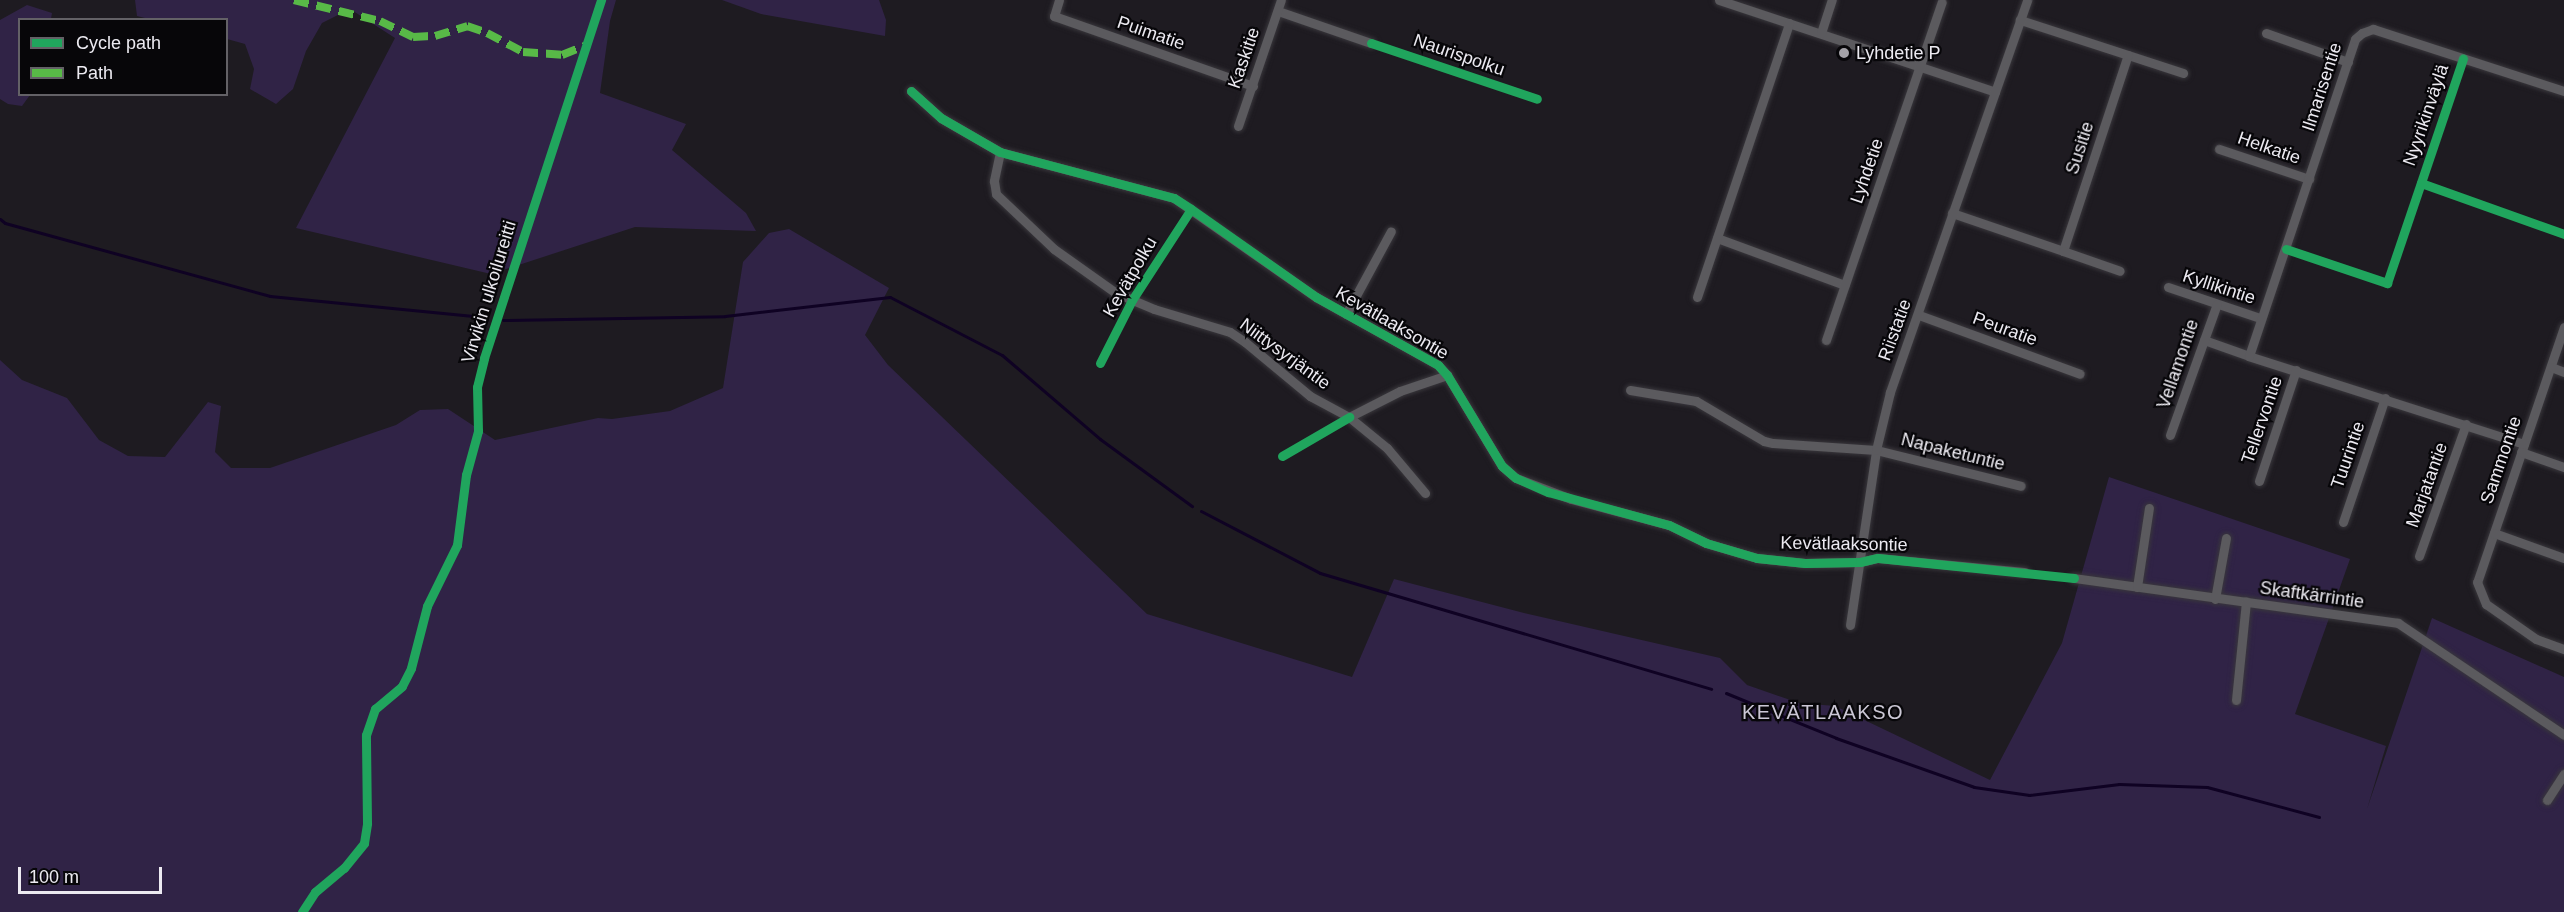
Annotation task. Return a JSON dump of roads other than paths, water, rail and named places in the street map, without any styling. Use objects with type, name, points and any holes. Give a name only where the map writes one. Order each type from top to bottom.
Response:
[{"type":"street","name":"Puimatie","points":[[1059,0],[1054,16],[1253,86]]},
{"type":"street","name":"Kaskitie","points":[[1238,126],[1281,0]]},
{"type":"street","points":[[1719,0],[1995,92]]},
{"type":"street","points":[[1821,33],[1832,0]]},
{"type":"street","name":"Riistatie","points":[[1851,625],[1876,450],[1890,392],[1919,315],[2026,0]]},
{"type":"street","name":"Lyhdetie","points":[[1826,340],[1942,2]]},
{"type":"street","points":[[1278,11],[1371,43]]},
{"type":"street","points":[[2020,20],[2183,73]]},
{"type":"street","points":[[1697,297],[1789,23]]},
{"type":"street","name":"Ilmarisentie","points":[[2249,356],[2355,39],[2373,29],[2564,91]]},
{"type":"street","points":[[2266,33],[2348,62]]},
{"type":"street","name":"Susitie","points":[[2063,251],[2128,55]]},
{"type":"street","name":"Kevätlaaksontie","points":[[911,91],[941,118],[1000,152],[1174,198],[1316,297],[1438,365],[1447,375],[1502,466],[1516,478],[1570,499],[1669,525],[1706,543],[1757,558],[1805,563],[1860,562],[1878,558],[2024,572]]},
{"type":"street","name":"Helkatie","points":[[2219,148],[2309,179]]},
{"type":"street","name":"Niittysyrjäntie","points":[[1000,152],[994,181],[996,194],[1070,261],[1116,293],[1154,309],[1230,332],[1310,396],[1349,417],[1387,448],[1425,493]]},
{"type":"street","points":[[1952,213],[2120,271]]},
{"type":"street","points":[[1346,314],[1391,231]]},
{"type":"street","points":[[1717,238],[1845,285]]},
{"type":"street","name":"Kyllikintie","points":[[2168,288],[2260,318]]},
{"type":"street","name":"Vellamontie","points":[[2170,435],[2217,304]]},
{"type":"street","name":"Peuratie","points":[[1919,315],[2080,374]]},
{"type":"street","name":"Sammontie","points":[[2564,327],[2477,582],[2486,604],[2536,639],[2564,649]]},
{"type":"street","points":[[2204,340],[2466,424],[2564,467]]},
{"type":"street","points":[[2551,367],[2564,372]]},
{"type":"street","name":"Tellervontie","points":[[2259,481],[2296,370]]},
{"type":"street","points":[[1349,417],[1391,395],[1447,375]]},
{"type":"street","name":"Napaketuntie","points":[[1630,390],[1696,401],[1764,441],[1876,450],[2021,486]]},
{"type":"street","name":"Tuurintie","points":[[2343,522],[2385,398]]},
{"type":"street","name":"Marjatantie","points":[[2419,556],[2466,424]]},
{"type":"street","points":[[2137,587],[2149,508]]},
{"type":"street","points":[[2494,533],[2564,558]]},
{"type":"street","points":[[2215,599],[2226,538]]},
{"type":"street","name":"Skaftkärrintie","points":[[2074,578],[2398,623],[2564,735]]},
{"type":"street","points":[[2236,700],[2246,602]]},
{"type":"street","points":[[2547,800],[2564,774]]},
{"type":"waterway","points":[[0,219],[5,223],[270,296],[486,317]]},
{"type":"waterway","points":[[503,320],[725,316],[890,297],[1002,355],[1100,439],[1192,506]]},
{"type":"waterway","points":[[1201,511],[1320,573],[1711,689]]},
{"type":"waterway","points":[[1726,693],[1836,738],[1974,787],[2029,795],[2119,784],[2207,787],[2319,817]]},
{"type":"place","name":"Lyhdetie P","points":[[1844,53]]},
{"type":"district","name":"KEVÄTLAAKSO","points":[[1823,712]]}]
